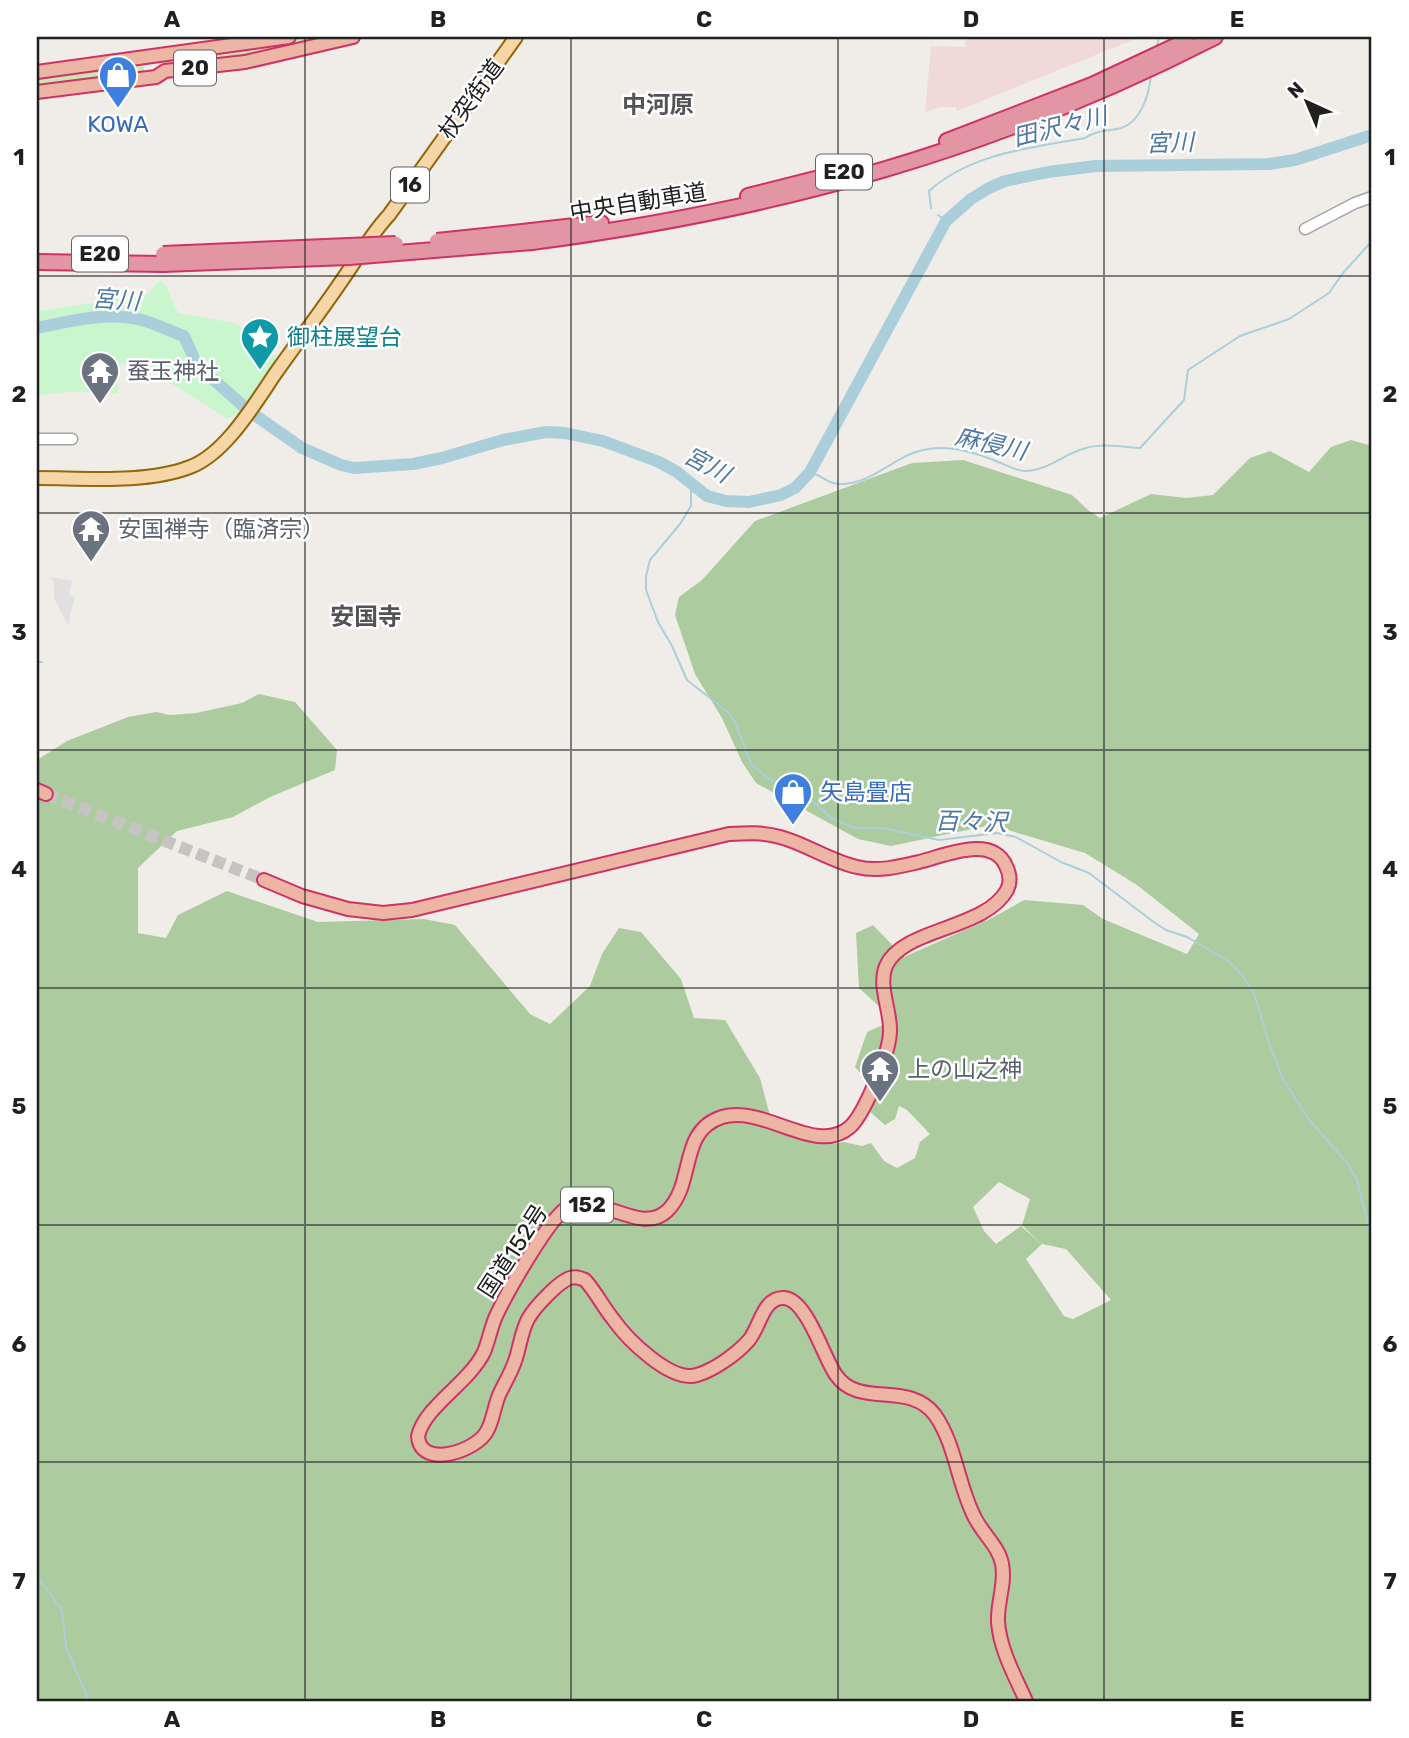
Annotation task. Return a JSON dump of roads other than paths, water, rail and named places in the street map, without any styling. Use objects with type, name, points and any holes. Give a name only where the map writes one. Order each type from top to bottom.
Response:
[{"type":"highway","name":"20","points":[[37,72],[289,37]]},
{"type":"highway","name":"20","points":[[37,92],[156,77],[165,71],[245,62],[353,37]]},
{"type":"highway","name":"中央自動車道","points":[[1142,68],[1194,37]]},
{"type":"highway","name":"中央自動車道","points":[[37,262],[163,259],[532,237],[688,209],[742,198],[900,156],[976,131],[1142,68],[1215,37]]},
{"type":"highway","name":"中央自動車道","points":[[37,253],[163,259]]},
{"type":"highway","name":"国道152号","points":[[264,880],[321,902],[348,909],[383,913],[470,898],[729,834],[755,832],[778,836],[842,863],[867,869],[902,866],[973,849],[995,852],[1003,859],[1009,870],[1010,884],[999,901],[974,916],[908,945],[890,959],[884,969],[890,1041],[866,1101],[848,1129],[839,1135],[822,1137],[751,1115],[719,1118],[705,1126],[694,1140],[689,1152],[684,1185],[666,1212],[654,1219],[642,1219],[607,1207],[584,1205],[565,1209],[548,1228],[517,1277],[496,1317],[484,1351],[475,1367],[427,1416],[418,1436],[428,1452],[437,1454],[460,1451],[481,1440],[488,1431],[499,1394],[514,1364],[527,1320],[555,1289],[571,1277],[585,1280],[623,1332],[664,1367],[685,1377],[704,1373],[736,1352],[755,1332],[766,1307],[783,1297],[791,1299],[811,1326],[836,1376],[846,1385],[860,1392],[909,1397],[923,1404],[938,1420],[976,1520],[1002,1561],[1004,1576],[998,1621],[1000,1637],[1027,1701]]},
{"type":"main road","name":"杖突街道","points":[[37,478],[166,474],[209,457],[257,400],[373,233],[389,215],[516,37]]},
{"type":"street","points":[[1305,229],[1372,197]]},
{"type":"street","points":[[37,439],[72,439]]},
{"type":"waterway","name":"田沢々川","points":[[1157,46],[1159,37]]},
{"type":"waterway","name":"田沢々川","points":[[931,208],[929,191],[964,168],[1002,154],[1085,138],[1132,122],[1142,108],[1151,75]]},
{"type":"waterway","name":"宮川","points":[[37,328],[116,316],[142,320],[184,336],[197,365],[249,411],[302,448],[341,465],[354,468],[413,464],[503,440],[546,432],[565,433],[603,441],[659,462],[677,472],[707,496],[726,501],[749,502],[781,495],[795,488],[810,472],[946,221],[971,199],[989,188],[1005,181],[1048,172],[1096,166],[1269,164],[1295,160],[1372,135]]},
{"type":"waterway","name":"田沢々川","points":[[938,215],[946,221]]},
{"type":"waterway","name":"麻侵川","points":[[810,472],[835,484],[851,483],[862,480],[912,453],[932,448],[970,452],[1026,471],[1042,468],[1078,450],[1113,446],[1140,448],[1184,400],[1188,370],[1240,336],[1289,319],[1329,293],[1372,241]]},
{"type":"waterway","name":"百々沢","points":[[691,483],[691,506],[680,524],[650,560],[646,590],[658,622],[687,680],[729,713],[751,764],[766,777],[816,804],[831,818],[855,828],[882,828],[939,840],[997,833],[1016,837],[1061,862],[1089,873],[1166,930],[1187,937],[1230,962],[1243,976],[1255,996],[1283,1079],[1310,1121],[1348,1164],[1357,1180],[1372,1240]]},
{"type":"waterway","points":[[37,662],[42,662]]},
{"type":"waterway","points":[[37,1576],[62,1610],[66,1647],[89,1701]]},
{"type":"tunnel","points":[[46,794],[264,880]]},
{"type":"place","name":"KOWA","points":[[118,109]]},
{"type":"place","name":"御柱展望台","points":[[260,371]]},
{"type":"place","name":"蚕玉神社","points":[[100,405]]},
{"type":"place","name":"安国禅寺（臨済宗）","points":[[91,563]]},
{"type":"place","name":"矢島畳店","points":[[793,826]]},
{"type":"place","name":"上の山之神","points":[[880,1103]]},
{"type":"district","name":"中河原","points":[[658,105]]},
{"type":"district","name":"安国寺","points":[[366,617]]}]
